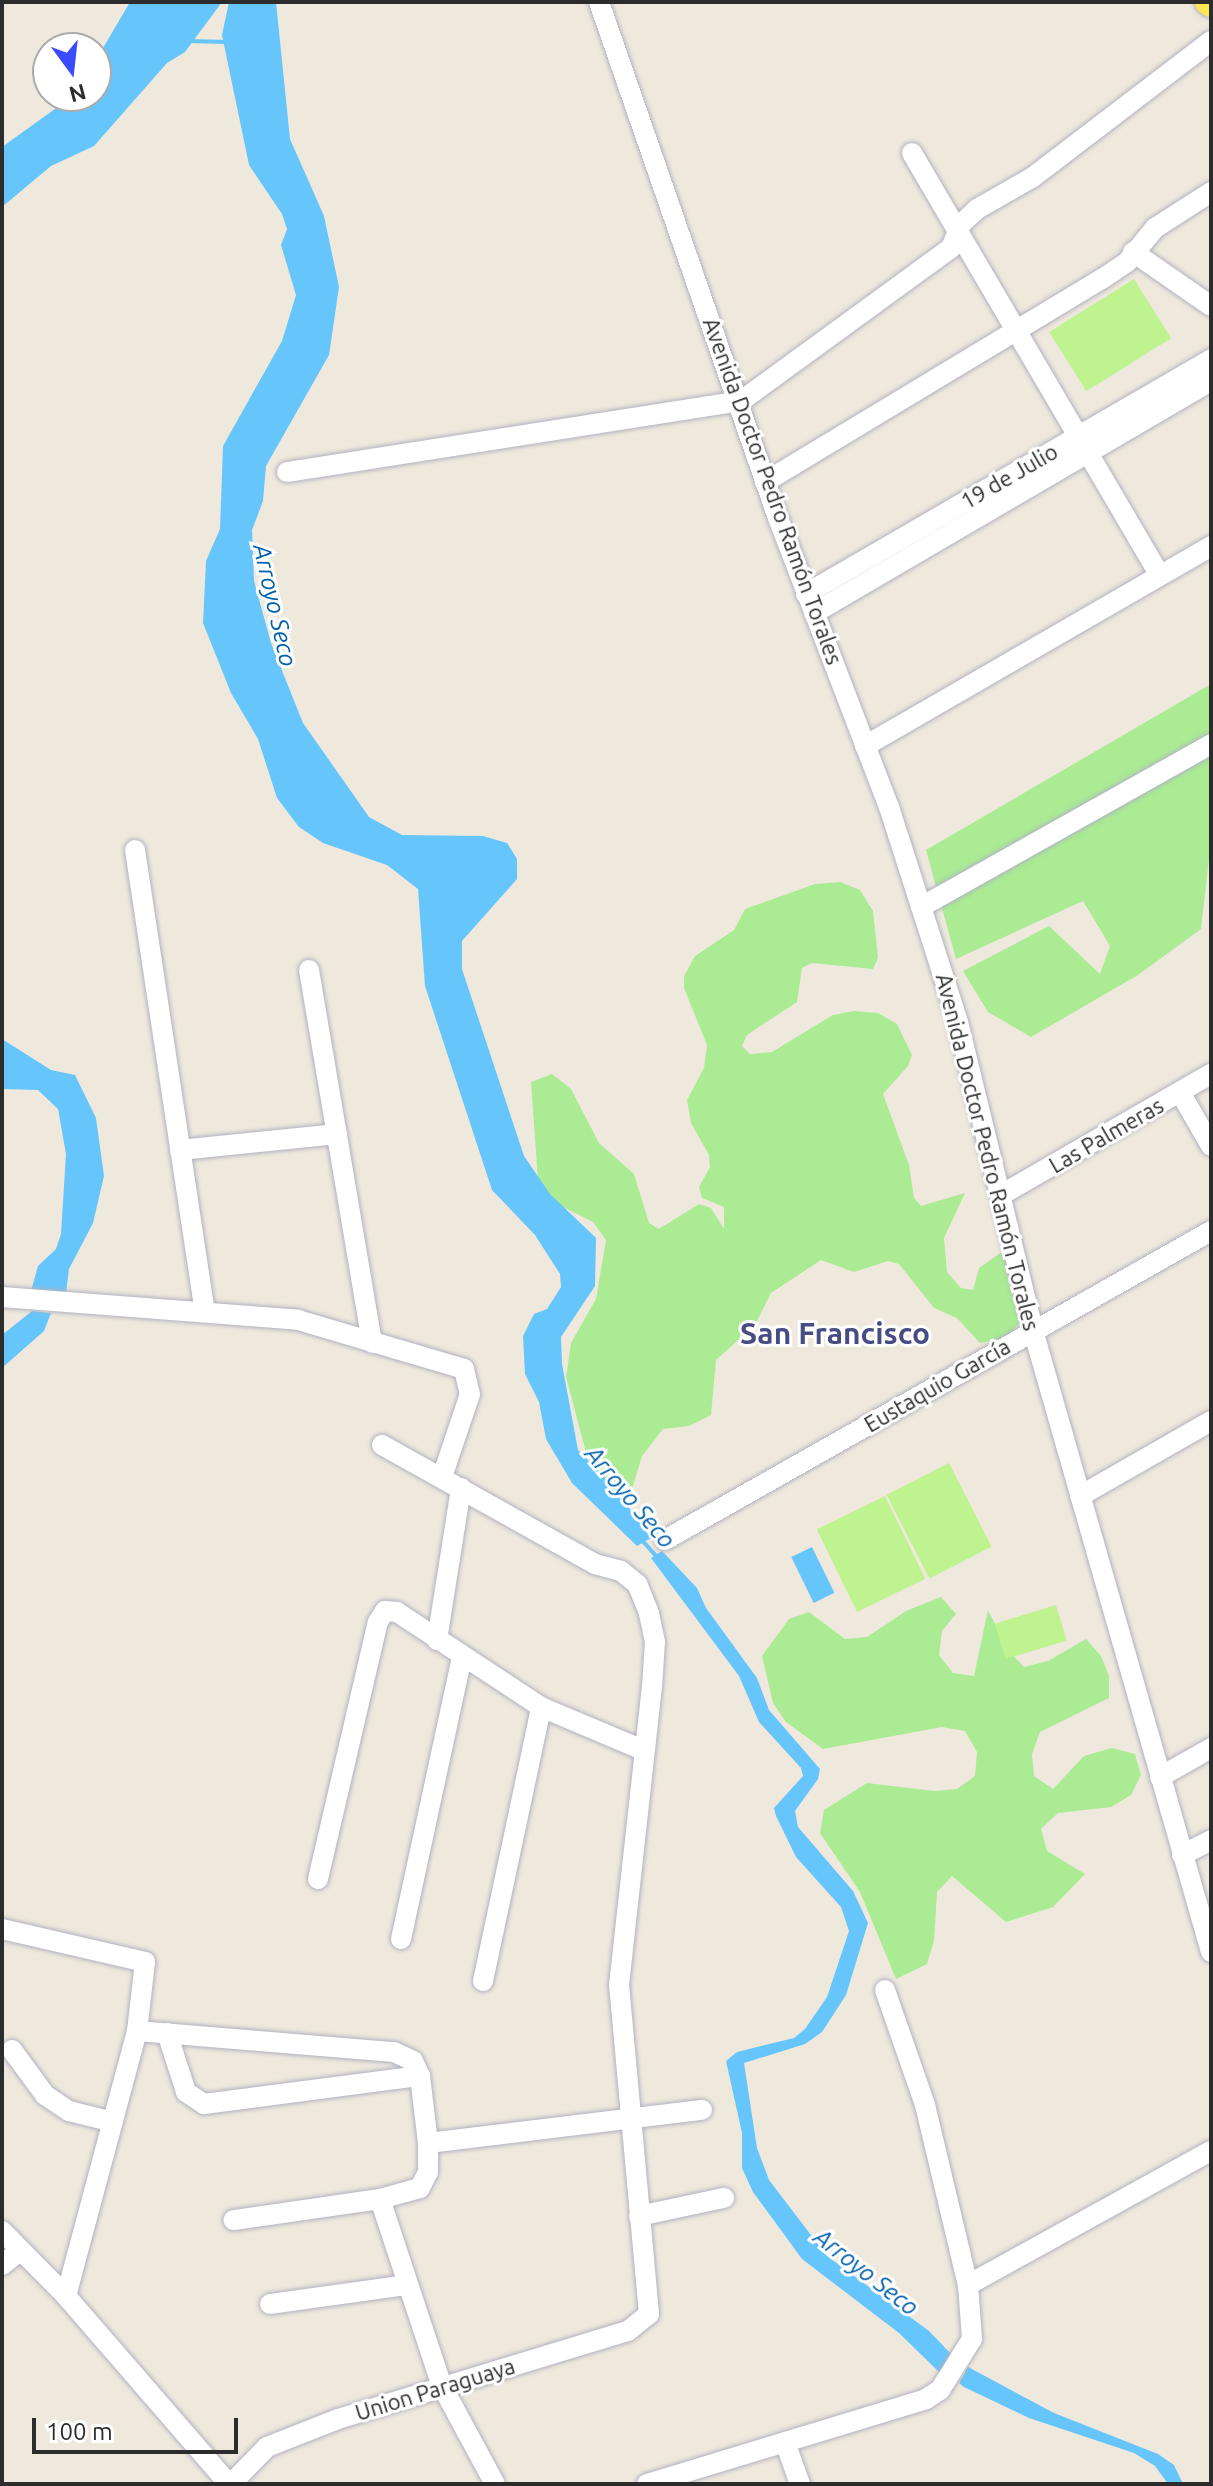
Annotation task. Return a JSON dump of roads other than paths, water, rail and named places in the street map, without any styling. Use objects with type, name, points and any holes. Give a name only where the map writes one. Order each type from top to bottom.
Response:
[{"type":"street","name":"Avenida Doctor Pedro Ramón Torales","points":[[599,2],[741,401],[765,482],[865,746],[958,1022],[1033,1330],[1211,1952]]},
{"type":"street","points":[[287,472],[741,401],[951,248],[958,231],[977,209],[1033,177],[1211,41]]},
{"type":"street","points":[[912,153],[1160,575]]},
{"type":"street","points":[[765,482],[1102,279],[1155,228],[1211,192]]},
{"type":"street","points":[[1133,252],[1211,306]]},
{"type":"street","name":"19 de Julio","points":[[810,603],[1084,444],[1211,359]]},
{"type":"street","name":"19 de Julio","points":[[1084,444],[1211,381]]},
{"type":"street","points":[[865,746],[1211,546]]},
{"type":"street","points":[[921,907],[1211,744]]},
{"type":"street","points":[[135,850],[205,1312]]},
{"type":"street","points":[[309,970],[372,1343]]},
{"type":"street","name":"Las Palmeras","points":[[1001,1195],[1211,1074]]},
{"type":"street","points":[[1180,1092],[1211,1146]]},
{"type":"street","points":[[180,1150],[337,1134]]},
{"type":"street","name":"Eustaquio García","points":[[665,1540],[1211,1231]]},
{"type":"street","points":[[10,1296],[83,1299],[298,1320],[464,1369],[470,1381],[442,1477]]},
{"type":"street","points":[[1080,1496],[1211,1421]]},
{"type":"street","points":[[382,1445],[595,1564],[621,1571],[637,1584],[655,1642],[619,1985],[639,2216],[724,2198]]},
{"type":"street","points":[[437,1640],[461,1488]]},
{"type":"street","points":[[318,1879],[378,1622],[385,1611],[397,1612],[462,1658],[541,1707],[643,1750]]},
{"type":"street","points":[[401,1939],[462,1658]]},
{"type":"street","points":[[483,1981],[541,1707]]},
{"type":"street","points":[[1160,1777],[1211,1748]]},
{"type":"street","points":[[1182,1855],[1211,1840]]},
{"type":"street","points":[[2,1929],[140,1957],[148,1971],[137,2031],[66,2296]]},
{"type":"street","points":[[647,2484],[940,2390],[972,2339],[968,2285],[925,2105],[885,1990]]},
{"type":"street","points":[[137,2031],[394,2052],[413,2061],[420,2076],[428,2143],[428,2172],[420,2188],[380,2199],[234,2220]]},
{"type":"street","points":[[167,2033],[186,2092],[204,2104],[420,2076]]},
{"type":"street","points":[[12,2050],[45,2095],[69,2111],[113,2122]]},
{"type":"street","points":[[428,2143],[702,2110]]},
{"type":"street","points":[[968,2285],[1211,2151]]},
{"type":"street","points":[[380,2199],[442,2386],[495,2484]]},
{"type":"street","name":"Union Paraguaya","points":[[230,2484],[267,2447],[442,2386],[628,2331],[649,2314],[639,2216]]},
{"type":"street","points":[[2,2231],[66,2296],[230,2484]]},
{"type":"street","points":[[2,2265],[21,2250]]},
{"type":"street","points":[[270,2304],[407,2285]]},
{"type":"street","points":[[785,2442],[800,2484]]},
{"type":"water","points":[[130,2],[222,2],[185,52],[167,63],[94,146],[51,166],[2,207],[2,147],[51,112],[112,112],[112,33]]},
{"type":"water","points":[[229,2],[276,2],[290,139],[324,216],[339,287],[329,355],[266,466],[263,501],[252,530],[254,581],[271,643],[303,723],[369,817],[402,835],[483,836],[507,843],[517,859],[517,879],[462,941],[462,969],[524,1156],[550,1194],[596,1238],[595,1286],[561,1337],[562,1364],[578,1450],[614,1486],[651,1538],[637,1546],[572,1483],[546,1439],[539,1402],[525,1374],[523,1336],[534,1314],[547,1309],[561,1287],[560,1274],[535,1235],[492,1190],[425,986],[418,889],[387,865],[323,843],[299,827],[277,798],[258,739],[231,693],[203,623],[206,561],[220,529],[223,446],[282,341],[296,295],[281,245],[287,229],[282,214],[249,165],[222,35]]},
{"type":"water","points":[[2,1039],[51,1070],[75,1075],[96,1118],[104,1176],[93,1223],[69,1269],[66,1294],[31,1291],[38,1266],[56,1249],[61,1234],[66,1154],[58,1109],[38,1090],[2,1089]]},
{"type":"water","points":[[32,1311],[51,1313],[44,1331],[2,1368],[2,1335]]},
{"type":"water","points":[[812,1547],[834,1593],[814,1603],[791,1557]]},
{"type":"water","points":[[662,1551],[697,1588],[706,1608],[757,1678],[769,1710],[820,1769],[818,1779],[795,1811],[798,1827],[853,1891],[868,1923],[846,1995],[822,2032],[805,2044],[744,2063],[757,2148],[769,2180],[827,2256],[929,2331],[951,2354],[940,2373],[899,2333],[802,2259],[753,2192],[742,2168],[742,2133],[726,2061],[737,2052],[794,2038],[805,2029],[827,1997],[849,1931],[841,1907],[796,1857],[776,1816],[774,1808],[803,1776],[801,1768],[759,1722],[739,1676],[651,1558]]},
{"type":"water","points":[[968,2367],[1054,2413],[1158,2454],[1174,2465],[1183,2484],[1168,2484],[1155,2466],[1134,2453],[1029,2418],[964,2387],[959,2383]]},
{"type":"waterway","points":[[186,41],[229,42]]},
{"type":"waterway","name":"Arroyo Seco","points":[[640,1538],[658,1558]]},
{"type":"district","name":"San Francisco","points":[[835,1333]]}]
